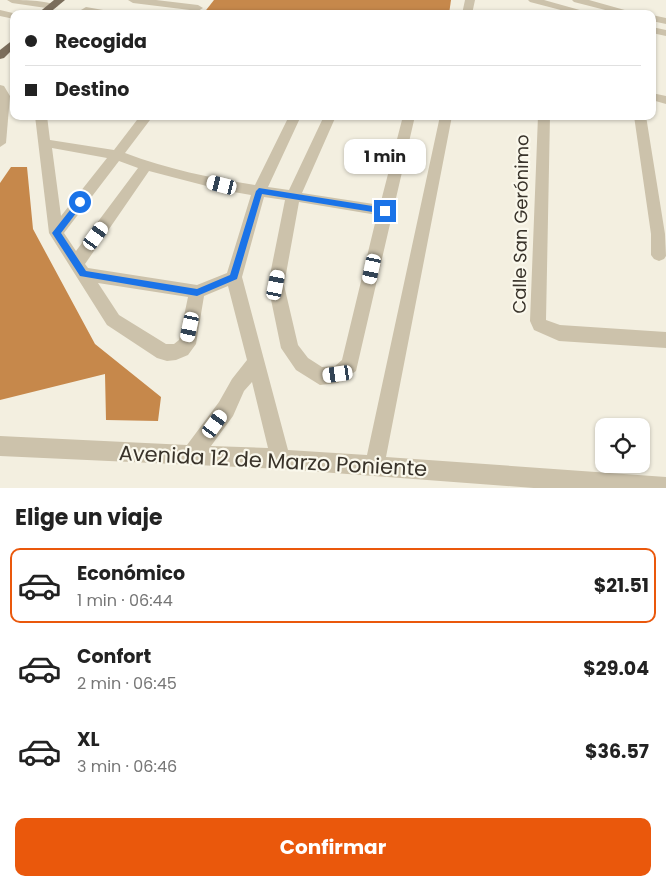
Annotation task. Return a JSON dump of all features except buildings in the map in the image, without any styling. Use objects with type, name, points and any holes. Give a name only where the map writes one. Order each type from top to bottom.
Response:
[{"type":"street","points":[[12,0],[56,3]]},
{"type":"street","points":[[86,10],[96,0]]},
{"type":"street","points":[[133,0],[198,7]]},
{"type":"street","points":[[533,0],[573,10]]},
{"type":"street","points":[[577,0],[618,10]]},
{"type":"street","points":[[0,143],[1,95]]},
{"type":"street","points":[[42,120],[56,233],[114,320],[163,352],[172,354],[181,350],[187,344],[197,292]]},
{"type":"street","points":[[56,233],[144,120]]},
{"type":"street","points":[[281,459],[234,277],[259,191],[293,120]]},
{"type":"street","points":[[328,120],[293,196],[276,285],[290,348],[302,364],[320,376],[338,374],[350,365],[408,120]]},
{"type":"street","points":[[374,467],[445,120]]},
{"type":"street","name":"Calle San Gerónimo","points":[[544,120],[538,321],[540,325],[559,333],[666,340]]},
{"type":"street","points":[[641,120],[662,234],[659,255]]},
{"type":"street","points":[[45,143],[117,155],[146,166],[222,185],[385,211]]},
{"type":"street","points":[[80,269],[146,166]]},
{"type":"street","points":[[80,269],[197,292],[234,277]]},
{"type":"street","points":[[192,456],[226,409],[238,385],[255,364]]},
{"type":"street","name":"Avenida 12 de Marzo Poniente","points":[[0,446],[281,459],[666,487]]},
{"type":"route","points":[[80,202],[56,233],[83,274],[197,292],[234,277],[259,191],[385,211]]}]
